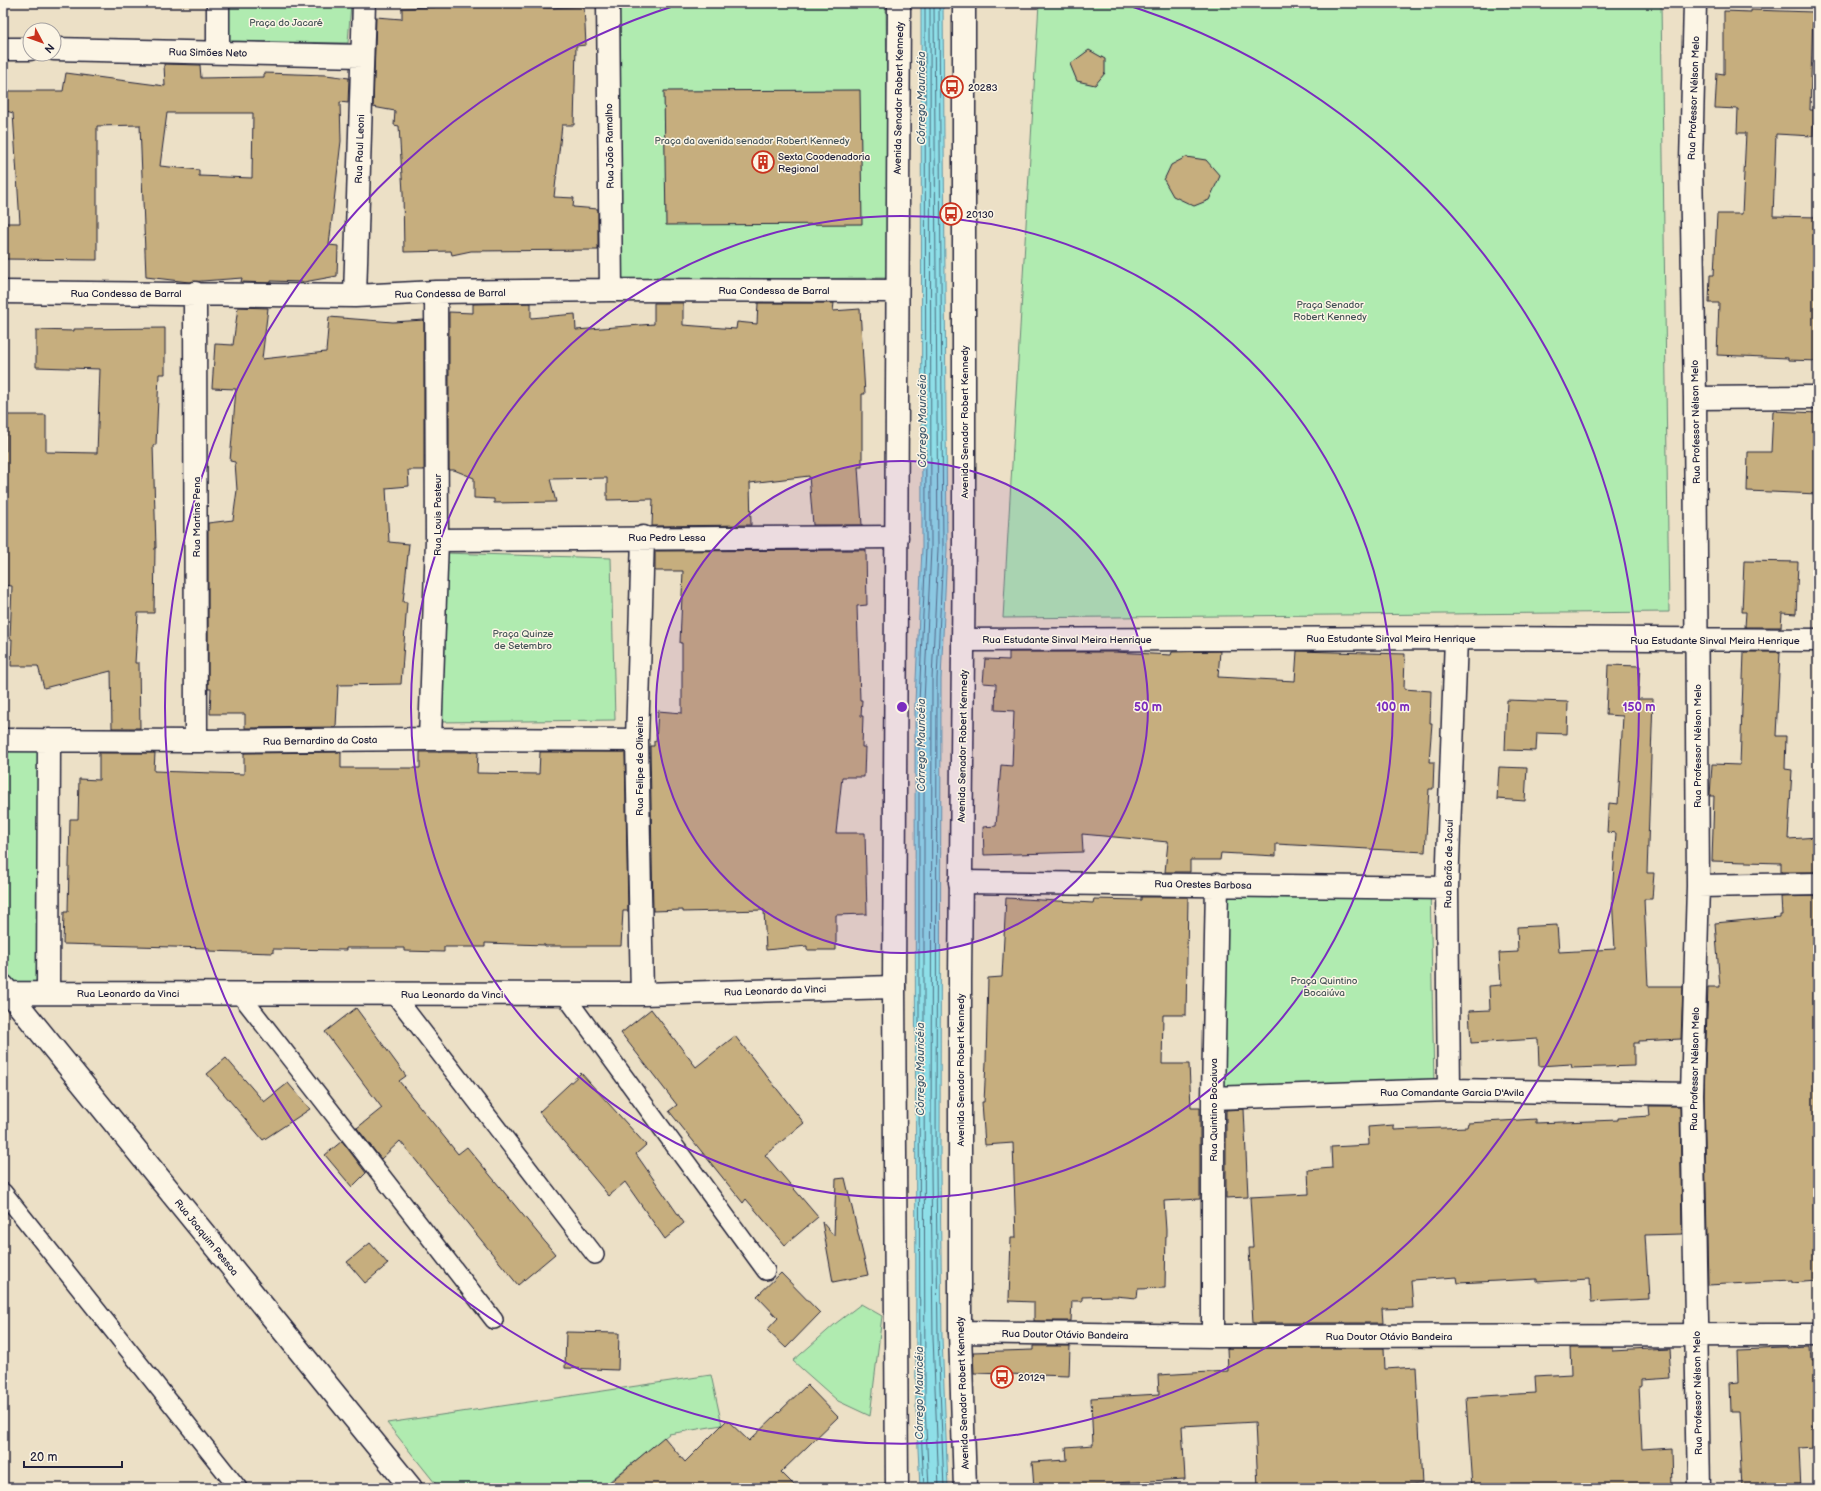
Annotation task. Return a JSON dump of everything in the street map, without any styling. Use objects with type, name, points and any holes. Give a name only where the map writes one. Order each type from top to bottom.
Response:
[{"type":"street","points":[[218,3],[218,52]]},
{"type":"street","name":"Rua Raul Leoni","points":[[355,296],[364,3]]},
{"type":"street","name":"Rua João Ramalho","points":[[608,3],[611,290]]},
{"type":"street","name":"Avenida Senador Robert Kennedy","points":[[897,1488],[894,987],[899,3]]},
{"type":"street","name":"Avenida Senador Robert Kennedy","points":[[964,3],[963,640],[960,882],[960,1332],[965,1488]]},
{"type":"street","name":"Rua Professor Nélson Melo","points":[[1695,3],[1691,163],[1697,640],[1698,886],[1692,1094],[1699,1488]]},
{"type":"street","points":[[3,48],[22,49]]},
{"type":"street","name":"Rua Simões Neto","points":[[62,49],[362,56]]},
{"type":"street","name":"Rua Condessa de Barral","points":[[3,292],[355,296],[436,292],[611,290],[897,291]]},
{"type":"street","name":"Rua Louis Pasteur","points":[[430,739],[437,540],[436,292]]},
{"type":"street","name":"Rua Martins Pena","points":[[195,293],[196,741]]},
{"type":"street","points":[[1694,398],[1818,397]]},
{"type":"street","name":"Rua Pedro Lessa","points":[[437,540],[643,537],[897,537]]},
{"type":"street","name":"Rua Felipe de Oliveira","points":[[642,994],[638,740],[643,537]]},
{"type":"street","name":"Rua Estudante Sinval Meira Henrique","points":[[963,640],[1456,638],[1818,640]]},
{"type":"street","name":"Rua Barão de Jacuí","points":[[1449,1090],[1447,888],[1456,638]]},
{"type":"street","name":"Rua Bernardino da Costa","points":[[3,740],[638,740]]},
{"type":"street","points":[[48,993],[49,740]]},
{"type":"street","name":"Rua Orestes Barbosa","points":[[960,882],[1447,888]]},
{"type":"street","name":"Rua Quintino Bocaiuva","points":[[1212,1336],[1213,1098],[1217,884]]},
{"type":"street","points":[[1698,886],[1818,884]]},
{"type":"street","name":"Rua Leonardo da Vinci","points":[[6,989],[48,993],[642,994],[894,987]]},
{"type":"street","name":"Rua Joaquim Pessoa","points":[[6,989],[412,1488]]},
{"type":"street","name":"Rua Comandante Garcia D'Avila","points":[[1213,1098],[1449,1090],[1692,1094]]},
{"type":"street","name":"Rua Doutor Otávio Bandeira","points":[[960,1332],[1212,1336],[1818,1335]]},
{"type":"lane","points":[[239,993],[494,1320]]},
{"type":"lane","points":[[393,993],[595,1255]]},
{"type":"lane","points":[[564,994],[766,1271]]},
{"type":"lane","points":[[3,1192],[238,1488]]},
{"type":"green space","name":"Praça do Jacaré","points":[[222,3],[351,3],[348,43],[221,41]]},
{"type":"green space","name":"Praça da avenida senador Robert Kennedy","points":[[615,3],[886,3],[889,278],[619,280]]},
{"type":"green space","name":"Praça Senador Robert Kennedy","points":[[1039,3],[1661,3],[1669,612],[1003,618]]},
{"type":"green space","name":"Praça Quinze de Setembro","points":[[442,553],[611,558],[615,720],[437,722]]},
{"type":"green space","points":[[41,737],[48,992],[3,992],[3,740]]},
{"type":"green space","name":"Praça Quintino Bocaiúva","points":[[1215,883],[1430,885],[1434,1084],[1215,1088]]},
{"type":"green space","points":[[861,1304],[882,1316],[870,1416],[838,1401],[793,1361],[835,1324]]},
{"type":"green space","points":[[711,1375],[722,1425],[669,1434],[601,1488],[439,1488],[387,1423]]},
{"type":"water","name":"Córrego Mauricéia","points":[[921,3],[943,3],[947,549],[941,679],[940,1171],[942,1337],[948,1488],[920,1488],[916,1409],[915,702],[922,548]]},
{"type":"building","points":[[436,3],[549,8],[584,6],[586,45],[576,46],[574,125],[562,125],[554,197],[574,198],[573,207],[598,209],[598,250],[471,251],[452,255],[451,251],[404,252],[403,193],[399,126],[394,125],[395,111],[373,107],[376,17],[402,19],[402,8],[435,7]]},
{"type":"building","points":[[1751,10],[1813,12],[1810,110],[1814,110],[1813,136],[1776,134],[1773,216],[1818,217],[1818,361],[1788,360],[1788,358],[1717,355],[1719,303],[1709,303],[1710,275],[1714,275],[1717,214],[1742,214],[1746,133],[1737,133],[1738,109],[1715,108],[1717,73],[1724,74],[1724,11],[1751,12]]},
{"type":"building","points":[[1089,50],[1105,59],[1105,73],[1095,85],[1077,81],[1070,64]]},
{"type":"building","points":[[164,64],[200,65],[201,78],[264,77],[264,73],[326,75],[349,78],[348,103],[340,102],[341,141],[329,245],[338,246],[337,276],[304,282],[271,281],[271,283],[241,282],[242,278],[189,282],[146,277],[140,125],[97,126],[97,260],[3,259],[3,223],[20,223],[13,113],[3,110],[3,91],[63,91],[66,73],[165,86]],"holes":[[[167,113],[253,113],[252,178],[199,176],[199,170],[160,166]]]},
{"type":"building","name":"Sexta Coodenadoria Regional","points":[[860,90],[862,224],[666,225],[664,91]]},
{"type":"building","points":[[1186,157],[1206,160],[1220,176],[1209,200],[1194,206],[1173,196],[1164,180],[1171,165]]},
{"type":"building","points":[[531,303],[531,318],[575,314],[576,330],[654,324],[654,303],[683,303],[683,325],[736,329],[737,322],[757,324],[758,303],[834,303],[833,311],[860,309],[865,394],[862,394],[862,467],[858,467],[862,525],[813,525],[809,476],[750,483],[751,525],[652,526],[653,499],[607,500],[607,478],[550,479],[556,502],[494,503],[494,499],[474,498],[474,478],[454,470],[449,470],[449,312],[473,313],[473,304]]},
{"type":"building","points":[[238,307],[268,308],[262,359],[326,352],[329,317],[393,322],[424,320],[424,470],[408,470],[409,486],[386,488],[389,542],[409,544],[403,602],[407,602],[401,684],[338,685],[336,727],[245,728],[245,714],[210,714],[211,689],[208,689],[208,523],[233,520],[237,490],[235,462],[230,461],[236,389],[212,388],[215,344],[233,345]]},
{"type":"building","points":[[165,328],[165,374],[159,374],[156,445],[153,445],[156,548],[154,613],[138,613],[135,663],[139,663],[140,728],[112,728],[111,671],[44,688],[38,666],[11,666],[12,639],[10,639],[12,586],[3,585],[3,552],[6,552],[3,451],[6,451],[6,415],[46,415],[46,452],[97,453],[100,369],[36,367],[36,330],[74,331],[74,329]]},
{"type":"building","points":[[1773,411],[1818,413],[1818,494],[1747,491],[1748,452],[1771,452]]},
{"type":"building","points":[[866,550],[867,605],[857,606],[860,700],[862,700],[861,716],[863,716],[862,747],[865,747],[864,777],[842,777],[836,833],[865,833],[867,914],[836,915],[836,950],[807,950],[807,946],[766,950],[764,910],[683,912],[683,910],[653,911],[650,746],[654,746],[654,741],[656,741],[658,711],[682,713],[682,643],[680,643],[683,571],[655,571],[655,551]]},
{"type":"building","points":[[1744,561],[1798,562],[1796,614],[1782,613],[1781,627],[1745,627],[1746,612],[1742,612]]},
{"type":"building","points":[[1220,651],[1218,677],[1295,681],[1297,651],[1405,654],[1404,689],[1431,691],[1430,723],[1432,723],[1429,762],[1434,762],[1433,789],[1429,789],[1425,852],[1276,844],[1276,856],[1221,853],[1220,860],[1190,860],[1190,872],[1165,872],[1168,842],[1082,834],[1083,852],[984,855],[983,827],[996,826],[1001,765],[1012,766],[1014,711],[995,710],[996,684],[983,683],[985,659],[1009,660],[1009,652],[1115,652],[1171,655],[1172,652]]},
{"type":"building","points":[[1744,652],[1780,652],[1776,736],[1786,736],[1785,769],[1792,770],[1788,839],[1818,837],[1818,872],[1781,872],[1781,863],[1712,861],[1714,796],[1710,796],[1712,764],[1740,765]]},
{"type":"building","points":[[1608,665],[1640,666],[1638,699],[1653,699],[1647,873],[1654,873],[1652,899],[1644,899],[1648,986],[1683,986],[1681,1039],[1639,1041],[1639,1043],[1634,1043],[1634,1066],[1572,1068],[1571,1064],[1539,1066],[1538,1039],[1471,1043],[1469,1011],[1490,1010],[1489,986],[1501,985],[1499,953],[1518,952],[1517,927],[1557,925],[1559,952],[1615,949],[1612,897],[1616,833],[1607,832],[1609,803],[1618,804],[1623,716],[1606,715]]},
{"type":"building","points":[[1507,700],[1568,702],[1567,734],[1537,733],[1536,751],[1505,750]]},
{"type":"building","points":[[341,752],[341,768],[420,768],[420,752],[478,752],[477,773],[539,774],[540,752],[625,752],[628,911],[623,911],[621,946],[545,946],[485,943],[485,947],[444,947],[444,952],[404,951],[404,948],[346,948],[346,950],[273,949],[273,953],[209,951],[209,948],[63,944],[64,912],[68,912],[70,819],[78,819],[79,779],[99,780],[99,753],[155,753],[154,771],[244,774],[244,753]]},
{"type":"building","points":[[1499,767],[1527,768],[1525,801],[1497,799]]},
{"type":"building","points":[[1818,896],[1818,1281],[1708,1285],[1704,1094],[1708,987],[1720,987],[1715,923],[1780,917],[1780,915],[1782,915],[1781,897]]},
{"type":"building","points":[[1141,897],[1188,897],[1186,1015],[1163,1015],[1162,1064],[1189,1064],[1191,1107],[1200,1107],[1200,1199],[1164,1201],[1166,1230],[1165,1288],[1138,1289],[1137,1298],[1115,1296],[1082,1297],[1082,1301],[1072,1301],[1071,1321],[1034,1321],[1034,1302],[1009,1301],[1011,1238],[1016,1238],[1013,1143],[985,1145],[982,1102],[984,1102],[986,1062],[988,978],[1002,977],[1006,898],[1093,903],[1094,899],[1141,900]]},
{"type":"building","points":[[356,1008],[406,1076],[399,1081],[458,1154],[467,1147],[555,1254],[518,1285],[400,1141],[381,1159],[357,1128],[382,1108],[325,1032]]},
{"type":"building","points":[[651,1009],[696,1067],[735,1036],[804,1123],[765,1155],[818,1217],[785,1245],[746,1199],[743,1203],[669,1111],[677,1105],[621,1033]]},
{"type":"building","points":[[226,1058],[264,1102],[288,1083],[310,1109],[263,1140],[207,1074]]},
{"type":"building","points":[[581,1073],[646,1145],[636,1154],[684,1223],[665,1239],[625,1182],[609,1196],[539,1112]]},
{"type":"building","points":[[1649,1106],[1680,1106],[1682,1234],[1645,1235],[1649,1299],[1591,1302],[1590,1279],[1537,1282],[1537,1279],[1458,1283],[1457,1277],[1411,1280],[1413,1308],[1382,1309],[1383,1323],[1253,1323],[1249,1248],[1253,1248],[1250,1197],[1309,1194],[1308,1170],[1332,1168],[1331,1147],[1369,1145],[1368,1127],[1394,1125],[1394,1130],[1467,1127],[1468,1123],[1536,1119],[1536,1123],[1618,1120],[1618,1118],[1650,1116]]},
{"type":"building","points":[[1244,1109],[1248,1197],[1226,1198],[1226,1110]]},
{"type":"building","points":[[342,1141],[366,1173],[352,1187],[325,1155]]},
{"type":"building","points":[[845,1178],[868,1275],[833,1282],[822,1222],[834,1236],[836,1179]]},
{"type":"building","points":[[370,1243],[388,1264],[365,1283],[347,1262]]},
{"type":"building","points":[[781,1273],[820,1313],[786,1348],[767,1330],[778,1318],[757,1296]]},
{"type":"building","points":[[566,1332],[619,1333],[618,1370],[565,1368]]},
{"type":"building","points":[[1033,1346],[1070,1346],[1069,1376],[974,1373],[973,1352],[1033,1350]]},
{"type":"building","points":[[1227,1348],[1384,1348],[1385,1369],[1416,1367],[1422,1484],[1365,1488],[1258,1488],[1255,1422],[1182,1426],[1185,1479],[1115,1483],[1116,1488],[1034,1488],[1032,1462],[1067,1460],[1066,1447],[1093,1445],[1091,1398],[1159,1394],[1158,1375],[1228,1371]]},
{"type":"building","points":[[1570,1348],[1613,1348],[1613,1351],[1669,1348],[1671,1377],[1641,1379],[1641,1385],[1639,1386],[1642,1450],[1671,1448],[1672,1488],[1472,1488],[1466,1397],[1536,1393],[1535,1376],[1571,1374]]},
{"type":"building","points":[[1811,1348],[1812,1361],[1818,1360],[1818,1425],[1814,1425],[1816,1448],[1799,1449],[1801,1488],[1742,1488],[1738,1413],[1730,1413],[1729,1382],[1738,1381],[1737,1350]]},
{"type":"building","points":[[807,1385],[838,1417],[781,1472],[797,1488],[603,1488],[664,1437],[685,1462],[727,1420],[749,1441]]},
{"type":"place","name":"20283","points":[[952,87]]},
{"type":"place","name":"Sexta Coodenadoria Regional","points":[[763,162]]},
{"type":"place","name":"20130","points":[[951,214]]},
{"type":"place","name":"20129","points":[[1002,1377]]}]
